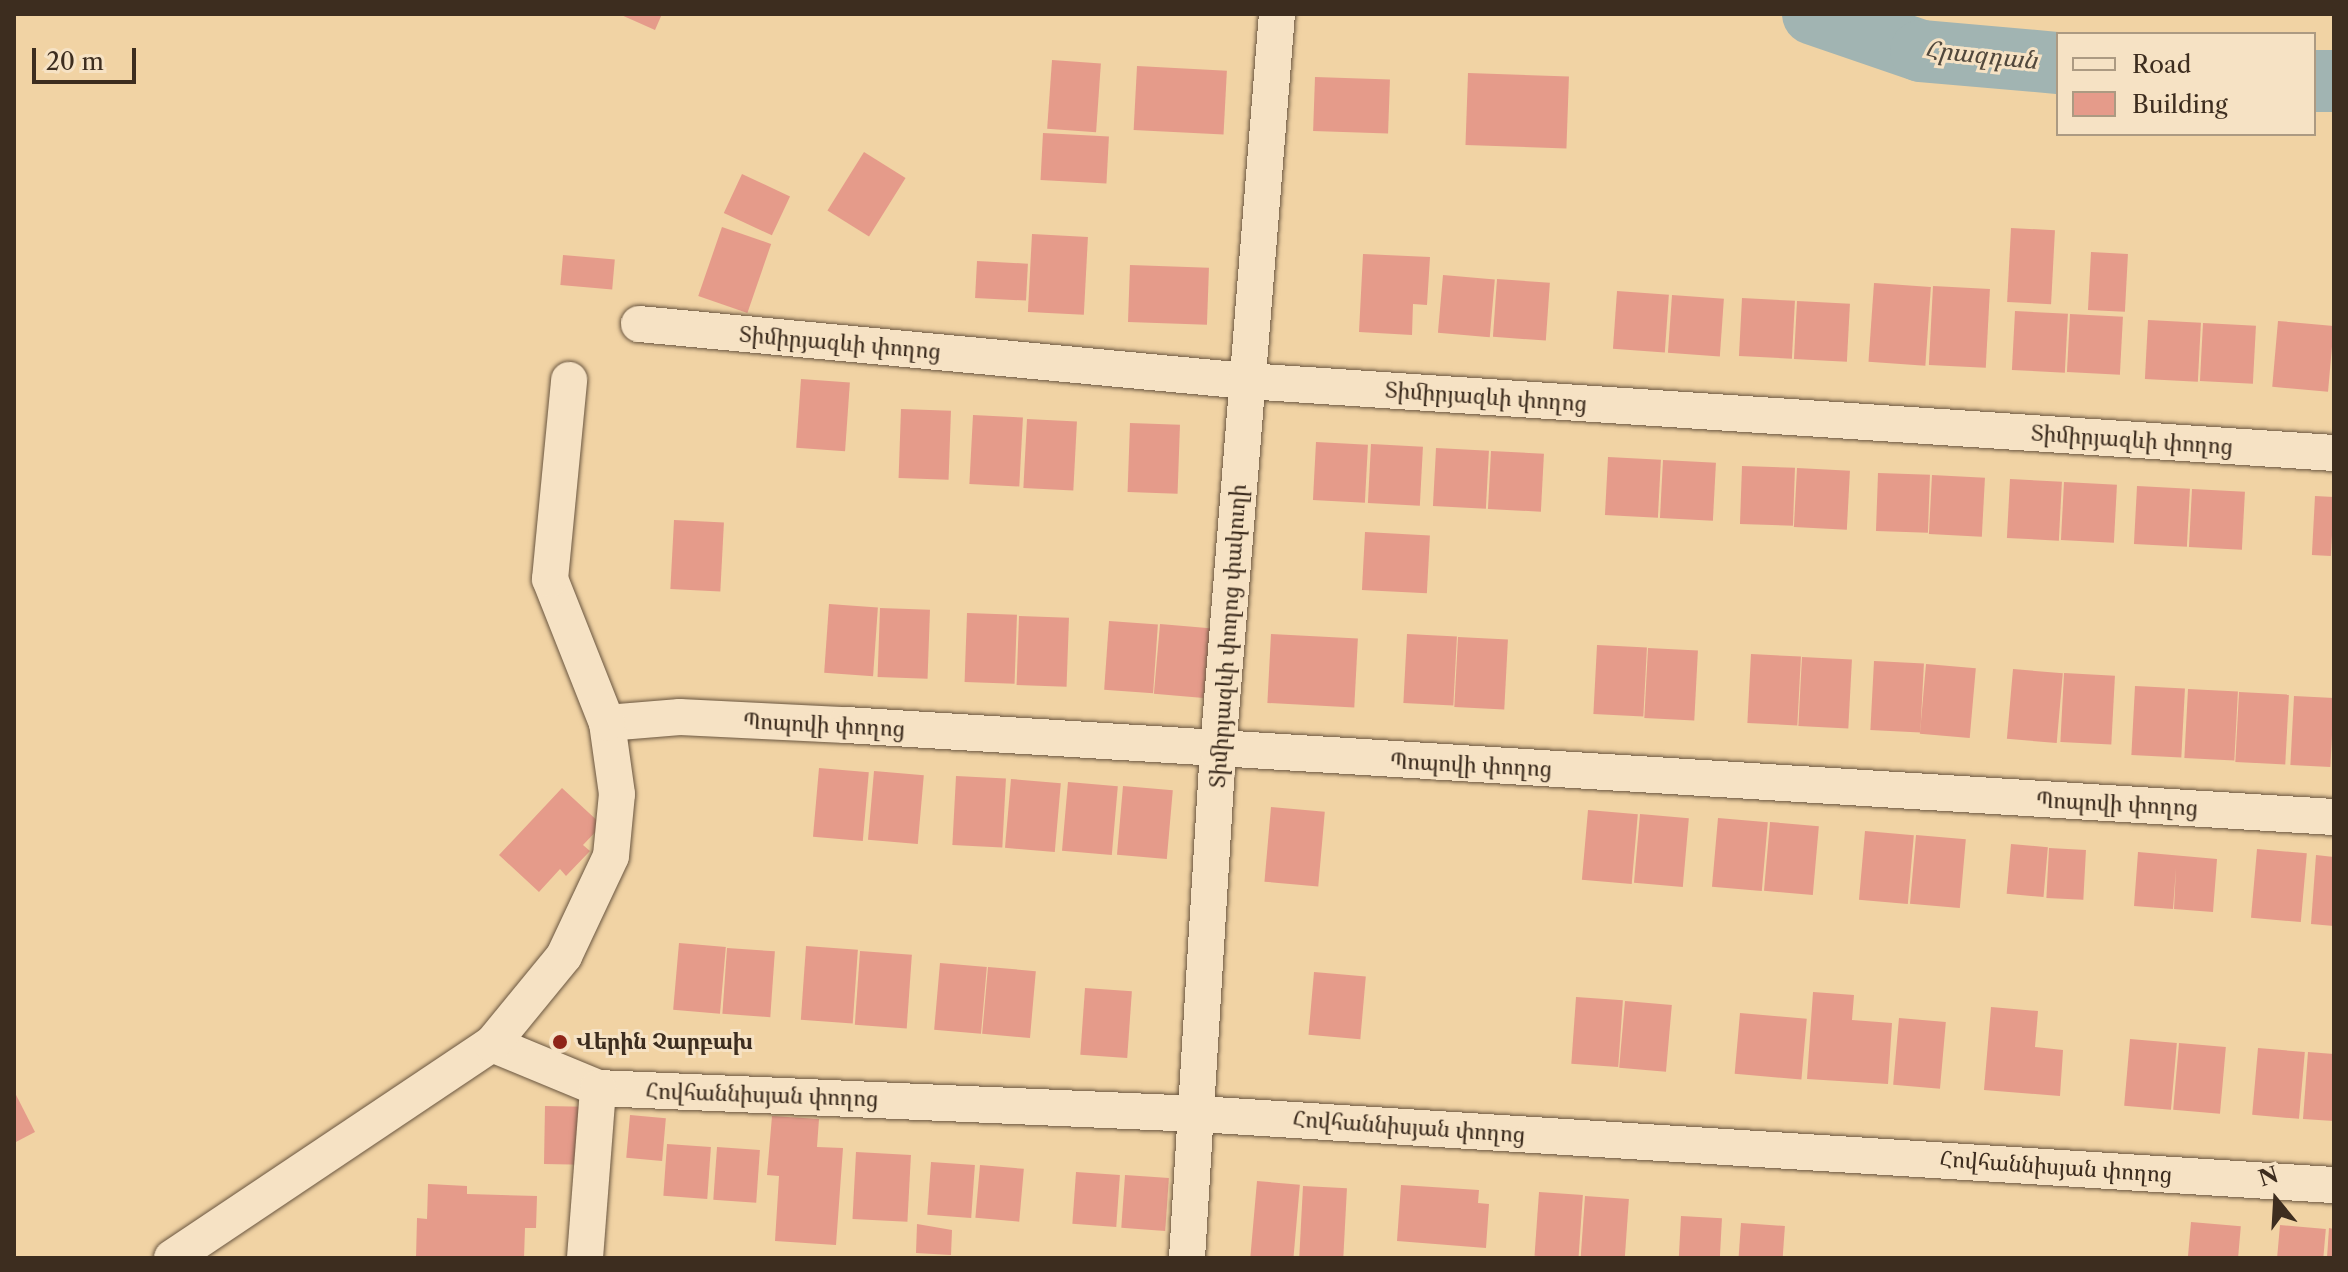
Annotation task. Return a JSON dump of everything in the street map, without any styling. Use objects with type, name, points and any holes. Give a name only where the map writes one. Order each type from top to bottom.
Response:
[{"type":"street","name":"Տիմիրյազևի փողոց փակուղի","points":[[1187,1258],[1218,750],[1277,14]]},
{"type":"street","name":"Տիմիրյազևի փողոց","points":[[639,324],[1247,381],[2334,453]]},
{"type":"street","points":[[172,1258],[492,1044],[564,956],[611,856],[617,794],[607,723],[550,579],[569,380]]},
{"type":"street","name":"Պոպովի փողոց","points":[[607,723],[737,719],[2334,817]]},
{"type":"street","name":"Հովհաննիսյան փողոց","points":[[492,1044],[598,1088],[1198,1114],[2334,1185]]},
{"type":"street","points":[[585,1258],[598,1088]]},
{"type":"building","points":[[619,14],[662,14],[655,30]]},
{"type":"building","points":[[1052,60],[1101,63],[1096,132],[1047,129]]},
{"type":"building","points":[[1137,66],[1227,71],[1224,135],[1134,130]]},
{"type":"building","points":[[1468,73],[1569,77],[1566,148],[1465,145]]},
{"type":"building","points":[[1315,77],[1390,80],[1388,134],[1313,131]]},
{"type":"building","points":[[1043,133],[1109,136],[1106,183],[1041,180]]},
{"type":"building","points":[[864,152],[906,178],[869,236],[827,211]]},
{"type":"building","points":[[742,174],[790,196],[772,235],[724,213]]},
{"type":"building","points":[[722,227],[771,244],[747,313],[698,296]]},
{"type":"building","points":[[2011,228],[2055,230],[2051,304],[2007,302]]},
{"type":"building","points":[[1032,234],[1088,237],[1084,315],[1028,312]]},
{"type":"building","points":[[2091,252],[2128,254],[2125,312],[2088,310]]},
{"type":"building","points":[[1363,254],[1430,257],[1427,305],[1413,304],[1412,335],[1359,332]]},
{"type":"building","points":[[563,255],[615,260],[612,289],[560,285]]},
{"type":"building","points":[[977,261],[1028,264],[1026,301],[975,298]]},
{"type":"building","points":[[1130,265],[1209,268],[1207,325],[1128,322]]},
{"type":"building","points":[[1443,275],[1495,280],[1490,337],[1438,333]]},
{"type":"building","points":[[1497,279],[1550,283],[1546,341],[1493,337]]},
{"type":"building","points":[[1874,283],[1931,287],[1925,366],[1868,362]]},
{"type":"building","points":[[1933,286],[1990,289],[1986,368],[1929,365]]},
{"type":"building","points":[[1617,291],[1669,295],[1665,352],[1613,349]]},
{"type":"building","points":[[1672,295],[1724,299],[1720,356],[1668,353]]},
{"type":"building","points":[[1742,298],[1795,301],[1792,359],[1739,356]]},
{"type":"building","points":[[1797,301],[1850,304],[1847,362],[1794,359]]},
{"type":"building","points":[[2015,311],[2068,314],[2065,373],[2012,370]]},
{"type":"building","points":[[2070,314],[2123,317],[2120,375],[2067,372]]},
{"type":"building","points":[[2148,320],[2201,323],[2198,382],[2145,379]]},
{"type":"building","points":[[2278,321],[2334,326],[2328,392],[2272,387]]},
{"type":"building","points":[[2203,323],[2256,326],[2253,384],[2200,381]]},
{"type":"building","points":[[801,379],[850,382],[845,451],[796,448]]},
{"type":"building","points":[[901,409],[951,411],[949,480],[899,478]]},
{"type":"building","points":[[973,415],[1023,418],[1019,487],[969,484]]},
{"type":"building","points":[[1027,419],[1077,422],[1073,491],[1023,488]]},
{"type":"building","points":[[1130,423],[1180,425],[1178,494],[1128,492]]},
{"type":"building","points":[[1316,442],[1368,445],[1365,503],[1313,500]]},
{"type":"building","points":[[1371,444],[1423,447],[1420,506],[1368,503]]},
{"type":"building","points":[[1436,448],[1489,451],[1486,509],[1433,506]]},
{"type":"building","points":[[1491,451],[1544,454],[1541,512],[1488,509]]},
{"type":"building","points":[[1608,457],[1661,460],[1658,518],[1605,515]]},
{"type":"building","points":[[1663,460],[1716,463],[1713,521],[1660,518]]},
{"type":"building","points":[[1742,466],[1795,468],[1793,526],[1740,524]]},
{"type":"building","points":[[1797,468],[1850,471],[1847,530],[1794,527]]},
{"type":"building","points":[[1878,473],[1930,475],[1928,533],[1876,531]]},
{"type":"building","points":[[1932,475],[1985,478],[1982,537],[1929,534]]},
{"type":"building","points":[[2010,479],[2062,482],[2059,541],[2007,538]]},
{"type":"building","points":[[2064,482],[2117,485],[2114,543],[2061,540]]},
{"type":"building","points":[[2137,486],[2190,489],[2187,547],[2134,544]]},
{"type":"building","points":[[2192,489],[2245,492],[2242,550],[2189,547]]},
{"type":"building","points":[[2315,496],[2334,497],[2331,556],[2312,555]]},
{"type":"building","points":[[674,520],[724,523],[720,592],[670,589]]},
{"type":"building","points":[[1365,532],[1430,535],[1427,593],[1362,590]]},
{"type":"building","points":[[829,604],[878,607],[873,676],[824,673]]},
{"type":"building","points":[[880,608],[930,610],[928,679],[878,677]]},
{"type":"building","points":[[967,613],[1017,615],[1015,684],[965,682]]},
{"type":"building","points":[[1019,616],[1069,618],[1067,687],[1017,685]]},
{"type":"building","points":[[1109,621],[1158,624],[1153,693],[1104,690]]},
{"type":"building","points":[[1160,624],[1210,628],[1204,698],[1154,694]]},
{"type":"building","points":[[1271,634],[1358,639],[1354,707],[1267,703]]},
{"type":"building","points":[[1407,634],[1457,637],[1453,706],[1403,703]]},
{"type":"building","points":[[1458,637],[1508,640],[1504,710],[1454,707]]},
{"type":"building","points":[[1597,645],[1647,648],[1643,717],[1593,714]]},
{"type":"building","points":[[1648,648],[1698,651],[1694,721],[1644,718]]},
{"type":"building","points":[[1751,654],[1801,657],[1797,726],[1747,723]]},
{"type":"building","points":[[1802,657],[1852,660],[1848,729],[1798,726]]},
{"type":"building","points":[[1874,661],[1924,664],[1920,733],[1870,730]]},
{"type":"building","points":[[1926,664],[1976,668],[1970,738],[1920,734]]},
{"type":"building","points":[[2013,669],[2063,673],[2057,743],[2007,739]]},
{"type":"building","points":[[2064,673],[2115,676],[2111,745],[2060,742]]},
{"type":"building","points":[[2135,686],[2185,689],[2181,758],[2131,755]]},
{"type":"building","points":[[2188,689],[2238,692],[2234,761],[2184,758]]},
{"type":"building","points":[[2239,692],[2289,695],[2285,765],[2235,762]]},
{"type":"building","points":[[2294,696],[2334,698],[2330,767],[2290,765]]},
{"type":"building","points":[[819,768],[869,772],[863,841],[813,837]]},
{"type":"building","points":[[874,771],[924,775],[918,844],[868,840]]},
{"type":"building","points":[[956,776],[1006,779],[1002,848],[952,845]]},
{"type":"building","points":[[1011,779],[1061,783],[1055,852],[1005,848]]},
{"type":"building","points":[[1068,782],[1118,786],[1112,855],[1062,851]]},
{"type":"building","points":[[1123,786],[1173,790],[1167,859],[1117,855]]},
{"type":"building","points":[[562,788],[602,825],[583,845],[590,851],[566,876],[560,869],[539,892],[499,855]]},
{"type":"building","points":[[1271,807],[1325,812],[1318,886],[1264,882]]},
{"type":"building","points":[[1588,810],[1638,814],[1632,884],[1582,880]]},
{"type":"building","points":[[1640,814],[1689,818],[1683,887],[1634,883]]},
{"type":"building","points":[[1718,818],[1768,822],[1762,891],[1712,887]]},
{"type":"building","points":[[1770,822],[1819,826],[1813,895],[1764,891]]},
{"type":"building","points":[[1865,831],[1914,835],[1908,904],[1859,900]]},
{"type":"building","points":[[1916,835],[1966,839],[1960,908],[1910,904]]},
{"type":"building","points":[[2011,844],[2048,847],[2044,897],[2007,894]]},
{"type":"building","points":[[2049,848],[2086,850],[2083,900],[2046,898]]},
{"type":"building","points":[[2257,849],[2307,853],[2301,922],[2251,918]]},
{"type":"building","points":[[2138,852],[2217,859],[2213,912],[2174,909],[2176,868],[2173,909],[2134,906]]},
{"type":"building","points":[[2316,855],[2334,857],[2334,926],[2311,924]]},
{"type":"building","points":[[679,943],[726,947],[720,1014],[673,1010]]},
{"type":"building","points":[[806,946],[858,950],[853,1023],[801,1020]]},
{"type":"building","points":[[727,948],[775,951],[770,1017],[722,1014]]},
{"type":"building","points":[[860,951],[912,955],[907,1028],[855,1025]]},
{"type":"building","points":[[940,963],[987,967],[981,1034],[934,1030]]},
{"type":"building","points":[[988,967],[1036,971],[1030,1038],[982,1034]]},
{"type":"building","points":[[1314,972],[1366,977],[1360,1039],[1309,1035]]},
{"type":"building","points":[[1085,988],[1132,991],[1127,1058],[1080,1055]]},
{"type":"building","points":[[1813,992],[1854,995],[1852,1020],[1892,1023],[1888,1084],[1807,1079]]},
{"type":"building","points":[[1576,997],[1623,1000],[1618,1067],[1571,1064]]},
{"type":"building","points":[[1625,1001],[1672,1005],[1666,1072],[1619,1068]]},
{"type":"building","points":[[1991,1007],[2038,1011],[2035,1047],[2063,1050],[2060,1096],[1984,1090]]},
{"type":"building","points":[[1740,1013],[1807,1019],[1801,1080],[1735,1074]]},
{"type":"building","points":[[1899,1018],[1946,1022],[1940,1089],[1893,1085]]},
{"type":"building","points":[[2130,1039],[2177,1043],[2171,1110],[2124,1106]]},
{"type":"building","points":[[2179,1043],[2226,1047],[2220,1114],[2173,1110]]},
{"type":"building","points":[[2258,1048],[2305,1052],[2299,1119],[2252,1115]]},
{"type":"building","points":[[2308,1052],[2334,1054],[2334,1121],[2303,1119]]},
{"type":"building","points":[[14,1091],[35,1132],[14,1143]]},
{"type":"building","points":[[545,1106],[584,1107],[583,1165],[544,1164]]},
{"type":"building","points":[[630,1115],[666,1118],[662,1161],[626,1158]]},
{"type":"building","points":[[772,1116],[819,1119],[817,1147],[843,1148],[836,1245],[775,1241],[779,1176],[767,1175]]},
{"type":"building","points":[[667,1144],[711,1147],[707,1199],[663,1196]]},
{"type":"building","points":[[717,1147],[760,1150],[756,1203],[713,1200]]},
{"type":"building","points":[[856,1152],[911,1155],[907,1222],[852,1219]]},
{"type":"building","points":[[931,1162],[975,1165],[971,1218],[927,1215]]},
{"type":"building","points":[[980,1165],[1024,1169],[1019,1222],[975,1218]]},
{"type":"building","points":[[1076,1172],[1120,1175],[1116,1227],[1072,1224]]},
{"type":"building","points":[[1125,1175],[1169,1178],[1165,1231],[1121,1228]]},
{"type":"building","points":[[1257,1181],[1300,1185],[1293,1258],[1250,1258]]},
{"type":"building","points":[[428,1184],[467,1186],[467,1194],[537,1196],[536,1228],[525,1228],[524,1258],[416,1258],[417,1218],[427,1219]]},
{"type":"building","points":[[1401,1185],[1479,1190],[1478,1203],[1489,1204],[1486,1248],[1397,1241]]},
{"type":"building","points":[[1303,1186],[1347,1188],[1343,1258],[1299,1258]]},
{"type":"building","points":[[1539,1192],[1583,1195],[1578,1258],[1535,1256]]},
{"type":"building","points":[[1585,1196],[1629,1199],[1625,1258],[1581,1258]]},
{"type":"building","points":[[1681,1216],[1722,1218],[1720,1258],[1679,1258]]},
{"type":"building","points":[[2191,1222],[2241,1226],[2238,1258],[2188,1258]]},
{"type":"building","points":[[1741,1223],[1785,1226],[1783,1258],[1739,1258]]},
{"type":"building","points":[[917,1224],[952,1230],[951,1255],[916,1253]]},
{"type":"building","points":[[2280,1225],[2326,1229],[2323,1258],[2277,1258]]},
{"type":"building","points":[[2329,1228],[2334,1229],[2334,1258],[2327,1258]]},
{"type":"waterway","name":"Հրազդան","points":[[1813,14],[1921,51],[2056,63]]},
{"type":"waterway","name":"Հրազդան","points":[[2316,81],[2334,81]]},
{"type":"place","name":"Վերին Չարբախ","points":[[560,1042]]}]
